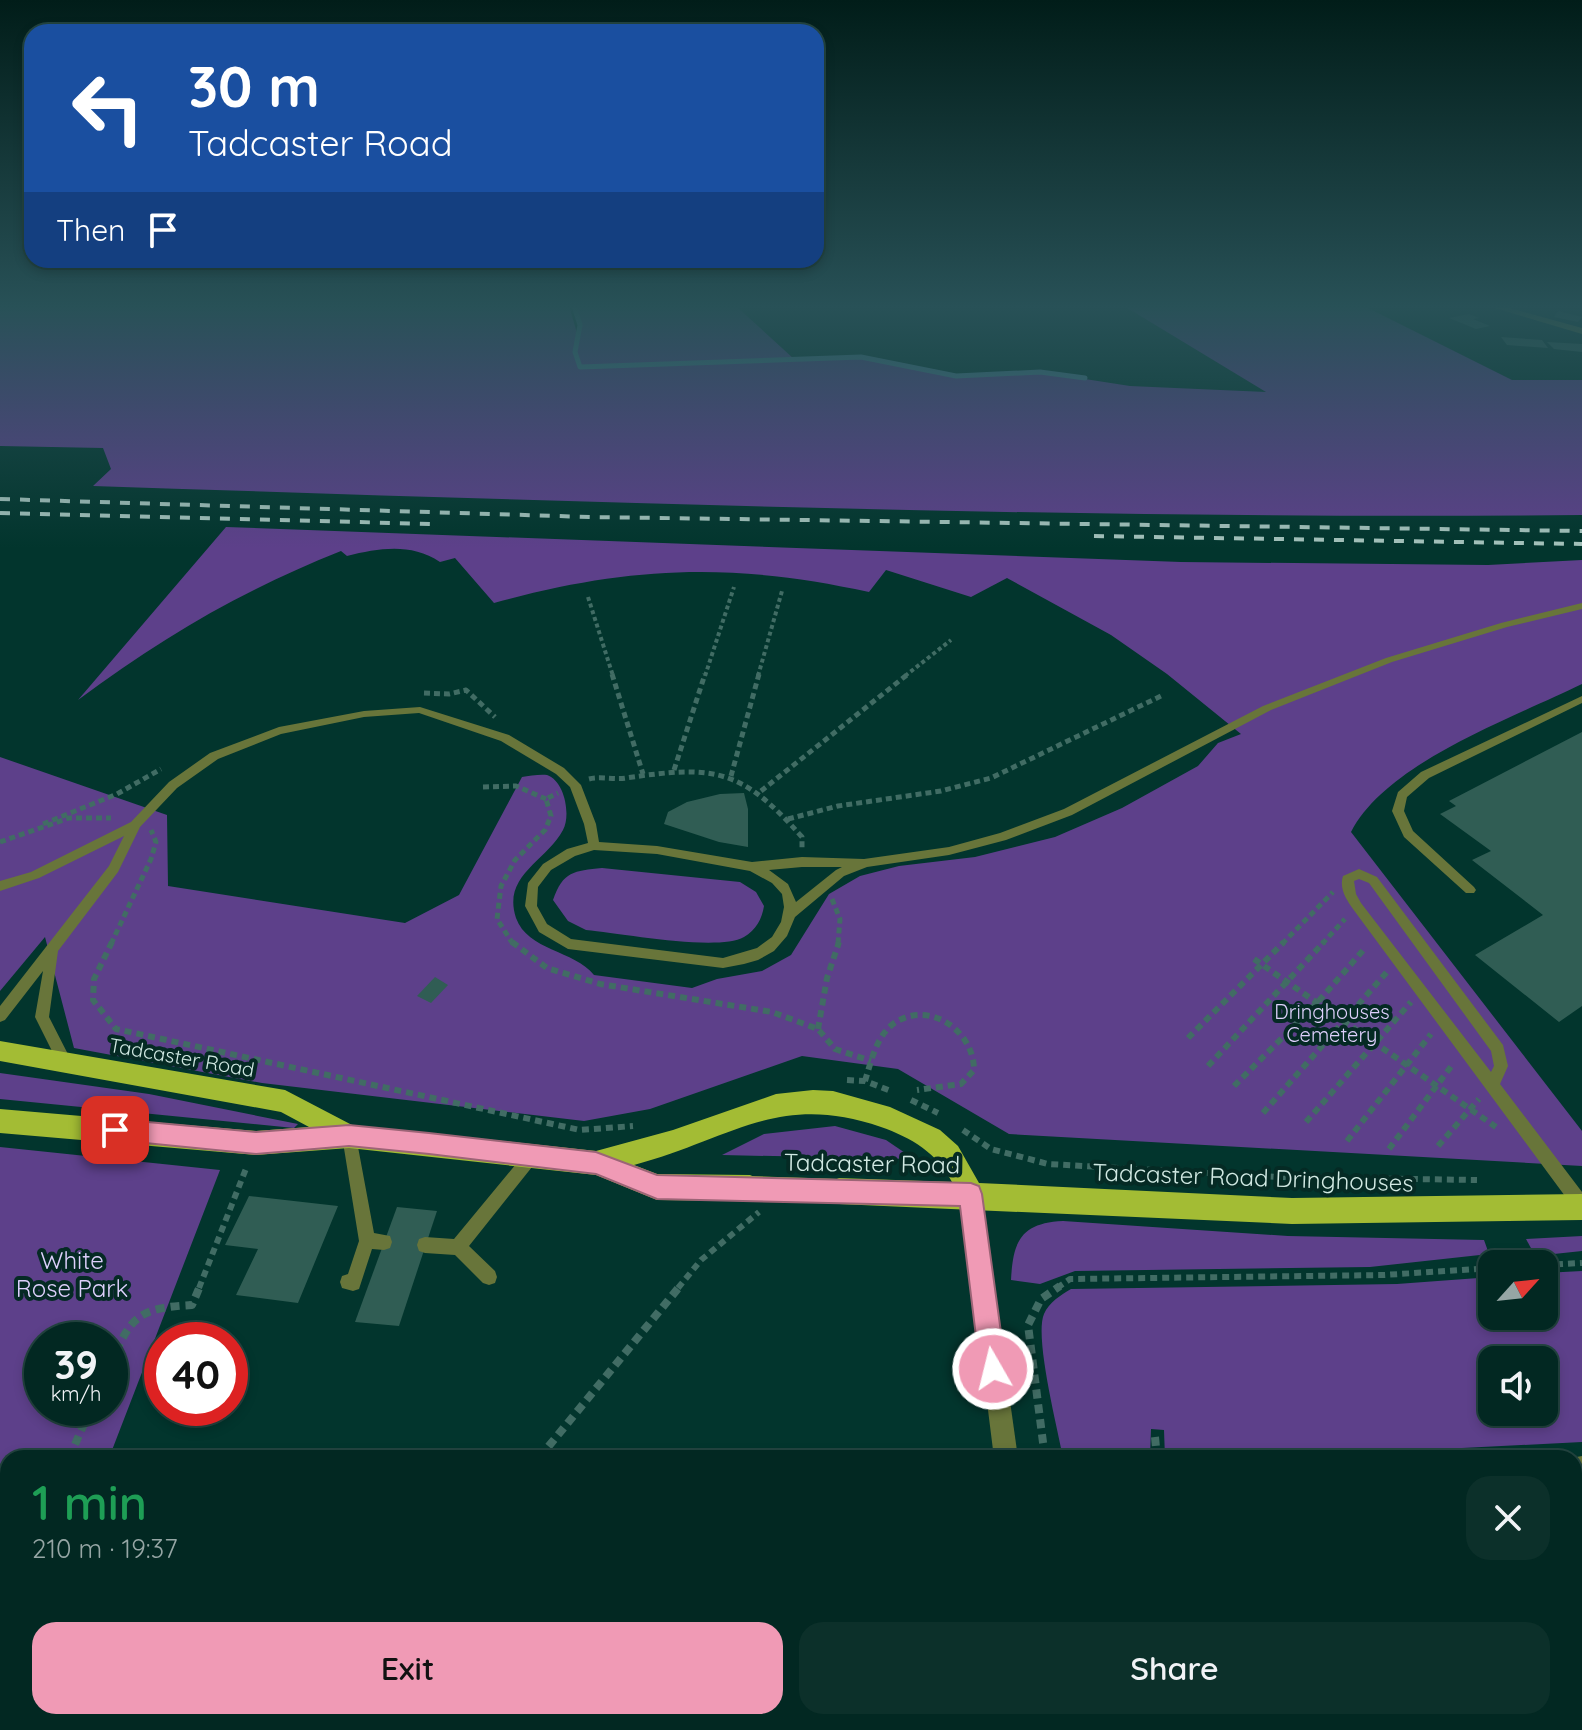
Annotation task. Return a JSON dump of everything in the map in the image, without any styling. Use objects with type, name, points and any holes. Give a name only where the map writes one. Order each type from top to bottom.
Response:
[{"type":"main road","name":"Tadcaster Road","points":[[0,1051],[285,1101],[349,1136]]},
{"type":"main road","name":"Tadcaster Road","points":[[0,1121],[256,1143],[349,1136],[596,1163],[657,1187],[756,1199],[839,1191],[971,1194],[960,1168],[946,1148],[930,1136],[862,1109],[813,1101],[754,1111],[674,1142],[596,1163]]},
{"type":"main road","name":"Tadcaster Road Dringhouses","points":[[971,1194],[1292,1211],[1582,1206]]},
{"type":"street","points":[[971,1194],[1005,1450]]},
{"type":"lane","points":[[752,867],[778,881],[789,894],[790,914],[782,935],[770,949],[748,959],[723,963],[568,944],[543,928],[531,906],[532,886],[547,867],[571,852],[594,846],[657,850],[752,867],[802,862],[866,863],[949,851],[1002,837],[1068,812],[1182,750],[1280,702],[1389,660],[1504,625],[1582,606]]},
{"type":"lane","points":[[1470,890],[1408,834],[1398,811],[1402,795],[1425,775],[1582,699]]},
{"type":"lane","points":[[0,1016],[114,869],[135,825],[173,785],[234,746],[318,721],[420,710],[505,738],[560,771],[575,785],[590,824],[594,846]]},
{"type":"lane","points":[[0,886],[35,875],[135,825]]},
{"type":"lane","points":[[790,914],[840,873],[866,863]]},
{"type":"lane","points":[[1493,1083],[1501,1066],[1498,1049],[1373,880],[1359,874],[1347,879],[1353,901],[1493,1083],[1582,1206]]},
{"type":"lane","points":[[54,946],[42,1017],[66,1064]]},
{"type":"lane","points":[[348,1282],[353,1283],[375,1242],[349,1136]]},
{"type":"lane","points":[[458,1247],[531,1157]]},
{"type":"lane","points":[[425,1245],[458,1247],[489,1277]]},
{"type":"path","points":[[674,770],[734,587]]},
{"type":"path","points":[[731,776],[782,591]]},
{"type":"path","points":[[588,597],[643,774]]},
{"type":"path","points":[[761,791],[951,640]]},
{"type":"path","points":[[788,819],[820,808],[895,800],[990,779],[1039,758],[1080,734],[1161,696]]},
{"type":"path","points":[[483,787],[516,786],[546,799]]},
{"type":"path","points":[[1188,1038],[1257,961],[1332,891],[1353,901],[1288,983],[1208,1066]]},
{"type":"path","points":[[1234,1086],[1317,1003],[1377,934]]},
{"type":"path","points":[[1263,1113],[1398,960]]},
{"type":"path","points":[[1257,961],[1507,1135]]},
{"type":"path","points":[[1306,1122],[1422,990]]},
{"type":"path","points":[[865,1081],[875,1049],[892,1025],[913,1013],[938,1016],[970,1044],[975,1063],[972,1074],[964,1082],[917,1090]]},
{"type":"path","points":[[1347,1141],[1444,1018]]},
{"type":"path","points":[[116,1029],[580,1130],[640,1125]]},
{"type":"path","points":[[1389,1149],[1466,1048]]},
{"type":"path","points":[[838,1080],[865,1081],[894,1092]]},
{"type":"path","points":[[1438,1146],[1493,1083]]},
{"type":"path","points":[[906,1098],[944,1117]]},
{"type":"path","points":[[957,1126],[991,1149],[1048,1164],[1278,1177],[1490,1180]]},
{"type":"path","points":[[128,1324],[141,1312],[154,1307],[192,1305],[256,1143]]},
{"type":"path","points":[[546,1450],[701,1260],[756,1199]]},
{"type":"path","points":[[1558,1264],[1582,1263]]},
{"type":"path","points":[[1044,1450],[1028,1325],[1041,1299],[1070,1279],[1384,1275],[1478,1269]]},
{"type":"path","points":[[73,1450],[83,1426]]},
{"type":"path","points":[[1155,1437],[1156,1450]]},
{"type":"green space","points":[[0,387],[1147,387],[1266,392],[1257,387],[1582,387],[1582,515],[1024,512],[651,504],[93,486],[111,469],[103,448],[0,446]]},
{"type":"green space","name":"Dringhouses Cemetery","points":[[226,527],[1181,562],[1488,565],[1582,560],[1582,684],[1488,727],[1422,763],[1368,807],[1351,832],[1582,1131],[1582,1166],[1009,1134],[898,1069],[802,1056],[650,1109],[584,1121],[262,1083],[74,1048],[45,937],[0,991],[0,757],[167,815],[168,886],[405,923],[459,895],[522,777],[547,775],[562,791],[566,808],[565,824],[556,841],[528,870],[515,891],[513,903],[522,929],[530,937],[575,960],[594,975],[692,988],[717,979],[762,971],[791,955],[829,894],[860,876],[899,866],[975,857],[1055,837],[1122,808],[1198,766],[1218,743],[1241,734],[1167,674],[1111,635],[1007,578],[971,597],[886,570],[869,592],[772,576],[681,572],[590,581],[494,603],[455,558],[440,562],[418,552],[395,549],[347,556],[341,551],[270,582],[173,635],[78,700]]},
{"type":"green space","points":[[602,868],[740,882],[756,892],[764,906],[763,911],[758,924],[744,937],[713,943],[586,930],[568,921],[553,900],[561,883],[571,874]]},
{"type":"green space","points":[[0,1073],[149,1094],[298,1124],[294,1128],[0,1099]]},
{"type":"green space","points":[[835,1126],[886,1140],[914,1159],[722,1155],[764,1134]]},
{"type":"green space","name":"White Rose Park","points":[[0,1147],[220,1170],[161,1322],[144,1322],[144,1367],[128,1409],[128,1322],[24,1322],[24,1426],[121,1426],[112,1450],[0,1450]]},
{"type":"green space","points":[[1063,1221],[1288,1236],[1484,1240],[1488,1250],[1478,1250],[1478,1255],[1370,1267],[1075,1271],[1040,1284],[1011,1280],[1014,1255],[1022,1237],[1029,1230]]},
{"type":"green space","points":[[1582,1236],[1582,1251],[1558,1254],[1558,1250],[1532,1250],[1526,1239]]},
{"type":"green space","points":[[1582,1271],[1582,1442],[1424,1450],[1165,1450],[1164,1430],[1151,1429],[1150,1450],[1061,1450],[1044,1362],[1042,1326],[1049,1306],[1071,1289],[1397,1284],[1478,1278],[1478,1330],[1558,1330],[1558,1272]]},
{"type":"building","points":[[1582,732],[1582,1006],[1559,1022],[1475,955],[1543,915],[1472,860],[1491,851],[1440,814],[1456,806],[1449,801]]},
{"type":"building","points":[[744,793],[748,809],[748,847],[719,842],[664,824],[668,812],[687,802],[720,794]]},
{"type":"building","points":[[435,977],[448,985],[431,1003],[417,996]]},
{"type":"building","points":[[249,1196],[338,1206],[298,1303],[236,1295],[258,1249],[225,1245]]},
{"type":"building","points":[[397,1207],[437,1211],[399,1326],[355,1322]]},
{"type":"railway","points":[[0,499],[590,517],[1582,531]]},
{"type":"railway","points":[[0,513],[434,524]]},
{"type":"railway","points":[[1094,536],[1582,544]]},
{"type":"route","points":[[115,1130],[256,1143],[349,1136],[429,1143],[596,1163],[657,1187],[971,1194],[993,1369]]}]
